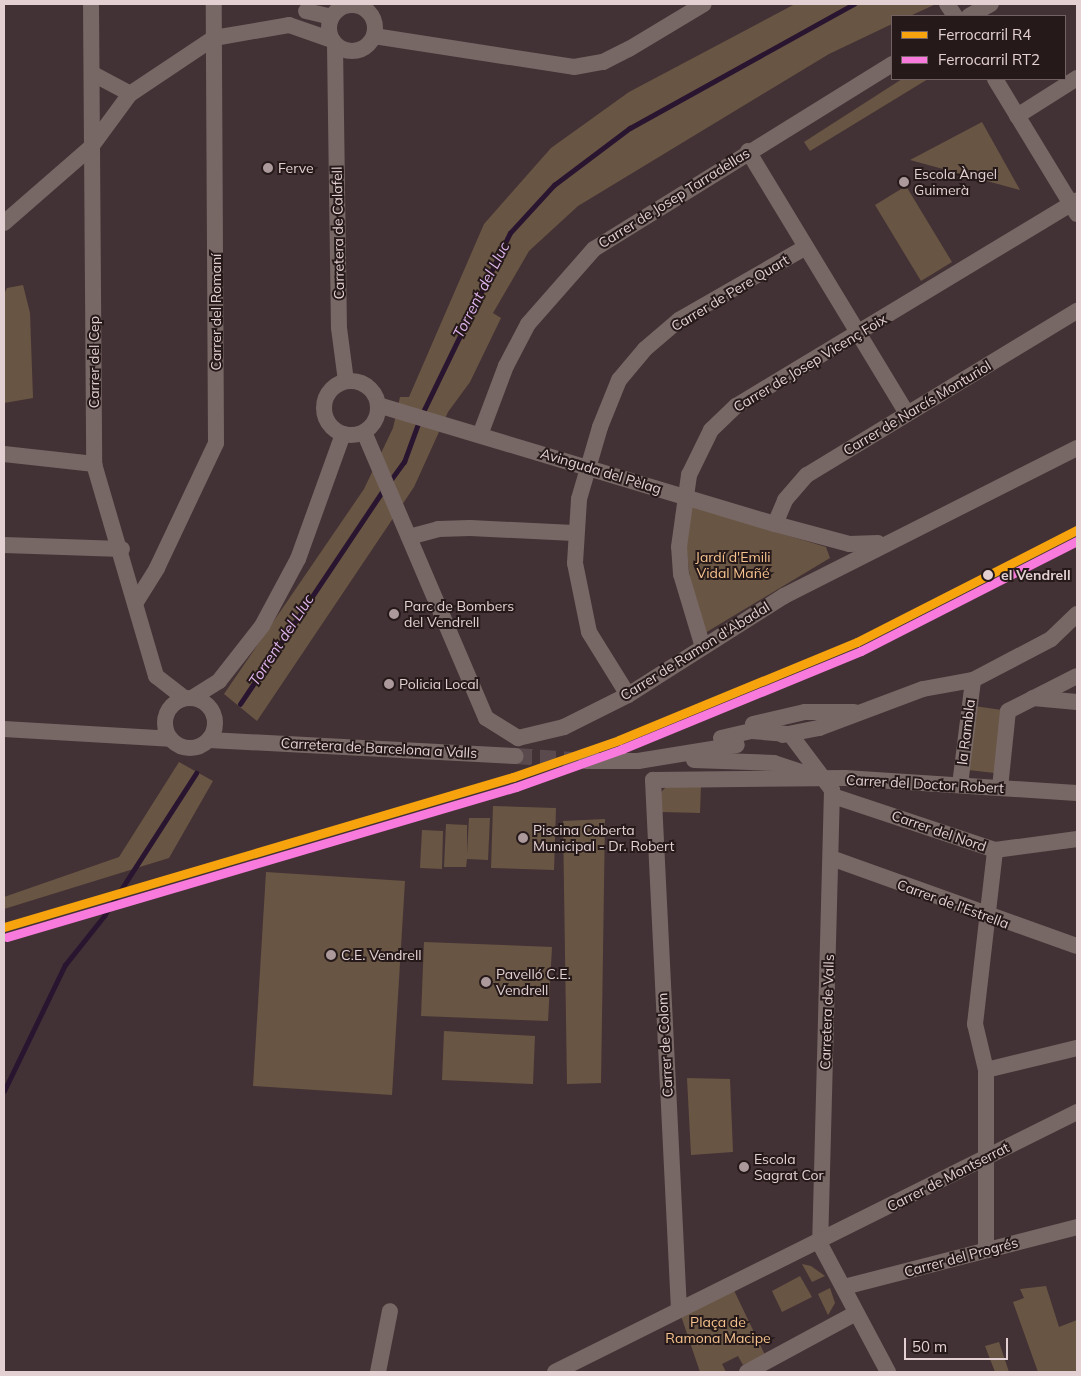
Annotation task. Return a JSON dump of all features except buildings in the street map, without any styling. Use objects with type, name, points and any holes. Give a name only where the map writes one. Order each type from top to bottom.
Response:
[{"type":"street","name":"Carrer del Cep","points":[[91,4],[95,75],[91,147],[94,464],[122,549],[156,676],[188,698]]},
{"type":"street","name":"Carrer del Romaní","points":[[136,602],[157,568],[216,442],[214,4]]},
{"type":"street","points":[[374,36],[574,67],[603,62],[629,49],[704,4]]},
{"type":"street","points":[[946,4],[954,15]]},
{"type":"street","points":[[971,15],[991,4]]},
{"type":"street","points":[[289,25],[306,7],[333,11],[358,5],[373,18],[374,36]]},
{"type":"street","points":[[333,11],[333,43]]},
{"type":"street","points":[[4,222],[91,147],[130,94],[214,38],[289,25],[358,51]]},
{"type":"street","points":[[336,84],[358,51],[374,36]]},
{"type":"street","name":"Carretera de Calafell","points":[[333,43],[336,84],[339,328],[346,381]]},
{"type":"street","name":"Carrer de Josep Tarradellas","points":[[480,435],[514,348],[567,276],[618,231],[891,65]]},
{"type":"street","points":[[95,75],[130,94]]},
{"type":"street","points":[[1018,116],[1077,78]]},
{"type":"street","points":[[996,80],[1075,206]]},
{"type":"street","points":[[748,151],[804,248],[907,414]]},
{"type":"street","name":"Carrer de Josep Vicenç Foix","points":[[702,644],[680,574],[678,547],[685,497],[697,452],[711,430],[736,406],[1075,206]]},
{"type":"street","name":"Carrer de Pere Quart","points":[[628,695],[589,632],[579,598],[574,533],[587,467],[619,380],[645,349],[680,320],[804,248]]},
{"type":"street","name":"Carrer de Narcís Monturiol","points":[[775,524],[785,500],[807,475],[1077,311]]},
{"type":"street","points":[[346,381],[371,389],[386,407],[364,432],[343,434],[325,418],[324,402],[332,388],[346,381]]},
{"type":"street","name":"Avinguda del Pèlag","points":[[386,407],[824,537],[864,546],[902,536]]},
{"type":"street","points":[[364,432],[409,537],[438,529],[470,528],[574,533]]},
{"type":"street","points":[[148,736],[165,721],[171,707],[219,681],[262,626],[298,559],[343,434]]},
{"type":"street","name":"Carrer de Ramon d'Abadal","points":[[409,537],[486,718],[495,727],[518,738],[564,727],[628,695],[702,644],[851,562],[1077,448]]},
{"type":"street","points":[[4,454],[94,464]]},
{"type":"street","name":"Avinguda del Pèlag","points":[[824,537],[851,562]]},
{"type":"street","points":[[4,545],[122,549]]},
{"type":"street","points":[[638,761],[692,753],[819,728],[856,712],[923,689],[973,680],[1071,627],[1077,614]]},
{"type":"street","points":[[1000,788],[1008,711],[1077,676]]},
{"type":"street","name":"la Rambla","points":[[960,784],[973,680]]},
{"type":"street","points":[[4,729],[170,738],[189,748],[209,740],[219,681]]},
{"type":"street","points":[[188,698],[213,714],[242,740]]},
{"type":"street","points":[[1033,698],[1077,702]]},
{"type":"street","points":[[692,753],[721,738],[765,720],[816,711],[856,712]]},
{"type":"street","points":[[798,769],[790,751],[790,734],[816,711]]},
{"type":"street","points":[[165,721],[170,738]]},
{"type":"street","points":[[813,760],[819,728]]},
{"type":"street","points":[[721,738],[752,731],[790,734],[813,760],[831,788]]},
{"type":"street","name":"Carretera de Barcelona a Valls","points":[[209,740],[242,740],[516,756]]},
{"type":"street","points":[[586,761],[747,760],[798,769],[831,788]]},
{"type":"street","name":"Carrer del Doctor Robert","points":[[653,780],[831,788],[845,778],[1077,793]]},
{"type":"street","name":"Carrer de Colom","points":[[653,780],[679,1310]]},
{"type":"street","name":"Carrer del Nord","points":[[831,788],[995,850],[1077,839]]},
{"type":"street","name":"Carretera de Valls","points":[[820,1244],[831,858],[831,788]]},
{"type":"street","points":[[986,1250],[984,1158],[986,1070],[975,1024],[995,850]]},
{"type":"street","name":"Carrer de l'Estrella","points":[[831,858],[988,917],[1077,946]]},
{"type":"street","points":[[986,1070],[1077,1048]]},
{"type":"street","name":"Carrer de Montserrat","points":[[555,1372],[679,1310],[820,1244],[984,1158],[1077,1112]]},
{"type":"street","name":"Carrer del Progrés","points":[[844,1287],[1077,1227]]},
{"type":"street","points":[[820,1244],[888,1372]]},
{"type":"street","points":[[378,1372],[390,1311]]},
{"type":"street","points":[[746,1372],[856,1313]]},
{"type":"green space","points":[[795,4],[936,4],[912,15],[891,15],[891,24],[829,54],[578,206],[529,251],[493,313],[501,318],[470,382],[448,412],[414,487],[257,721],[224,694],[364,489],[393,428],[400,397],[409,397],[484,224],[551,148],[629,92]]},
{"type":"green space","points":[[900,80],[926,80],[810,151],[804,142]]},
{"type":"green space","points":[[982,122],[1020,190],[910,160]]},
{"type":"green space","points":[[906,186],[952,262],[921,281],[875,205]]},
{"type":"green space","points":[[23,285],[30,313],[33,398],[4,403],[4,294],[7,288]]},
{"type":"green space","name":"Jardí d'Emili Vidal Mañé","points":[[689,506],[826,547],[830,558],[705,633],[694,611],[686,545]]},
{"type":"green space","points":[[974,706],[1002,710],[995,773],[968,770]]},
{"type":"green space","points":[[179,762],[213,781],[169,858],[4,909],[4,897],[119,857]]},
{"type":"green space","points":[[669,784],[701,785],[700,813],[661,812],[659,794]]},
{"type":"green space","name":"Piscina Coberta Municipal - Dr. Robert","points":[[493,806],[556,808],[554,870],[491,868]]},
{"type":"green space","points":[[469,818],[490,818],[488,860],[467,859],[466,867],[444,867],[446,824],[467,825],[467,854]]},
{"type":"green space","points":[[605,819],[601,1083],[567,1084],[563,821]]},
{"type":"green space","points":[[422,830],[443,831],[442,869],[420,868]]},
{"type":"green space","name":"C.E. Vendrell","points":[[266,872],[405,881],[392,1095],[253,1086]]},
{"type":"green space","name":"Pavelló C.E. Vendrell","points":[[424,942],[552,947],[548,1021],[421,1016]]},
{"type":"green space","points":[[444,1031],[535,1036],[533,1084],[442,1080]]},
{"type":"green space","points":[[687,1078],[730,1079],[733,1152],[691,1155]]},
{"type":"green space","points":[[802,1264],[811,1266],[825,1276],[812,1282]]},
{"type":"green space","points":[[800,1276],[812,1297],[782,1312],[772,1291]]},
{"type":"green space","name":"Plaça de Ramona Macipe","points":[[729,1280],[765,1355],[743,1365],[738,1356],[722,1364],[726,1372],[700,1372],[679,1310]]},
{"type":"green space","points":[[1046,1286],[1059,1327],[1077,1320],[1077,1372],[1038,1372],[1013,1302],[1024,1298],[1020,1289]]},
{"type":"green space","points":[[830,1288],[835,1303],[828,1315],[818,1294]]},
{"type":"green space","points":[[999,1342],[1009,1372],[995,1372],[985,1346]]},
{"type":"waterway","name":"Torrent del Lluc","points":[[422,414],[510,233],[554,185],[630,128],[854,4]]},
{"type":"waterway","name":"Torrent del Lluc","points":[[390,481],[404,462],[419,421]]},
{"type":"waterway","name":"Torrent del Lluc","points":[[240,704],[384,489]]},
{"type":"waterway","points":[[4,1091],[65,965],[104,916],[196,773]]},
{"type":"tunnel","points":[[516,756],[586,761]]},
{"type":"rail line","name":"R4","points":[[4,927],[513,777],[619,740],[857,642],[1077,530]]},
{"type":"rail line","name":"RT2","points":[[7,937],[516,787],[622,749],[861,651],[1077,541]]},
{"type":"place","name":"Ferve","points":[[268,168]]},
{"type":"place","name":"Escola Àngel Guimerà","points":[[904,182]]},
{"type":"place","name":"el Vendrell","points":[[988,575]]},
{"type":"place","name":"Parc de Bombers del Vendrell","points":[[394,614]]},
{"type":"place","name":"Policia Local","points":[[389,684]]},
{"type":"place","name":"Piscina Coberta Municipal - Dr. Robert","points":[[523,838]]},
{"type":"place","name":"C.E. Vendrell","points":[[331,955]]},
{"type":"place","name":"Pavelló C.E. Vendrell","points":[[486,982]]},
{"type":"place","name":"Escola Sagrat Cor","points":[[744,1167]]}]
